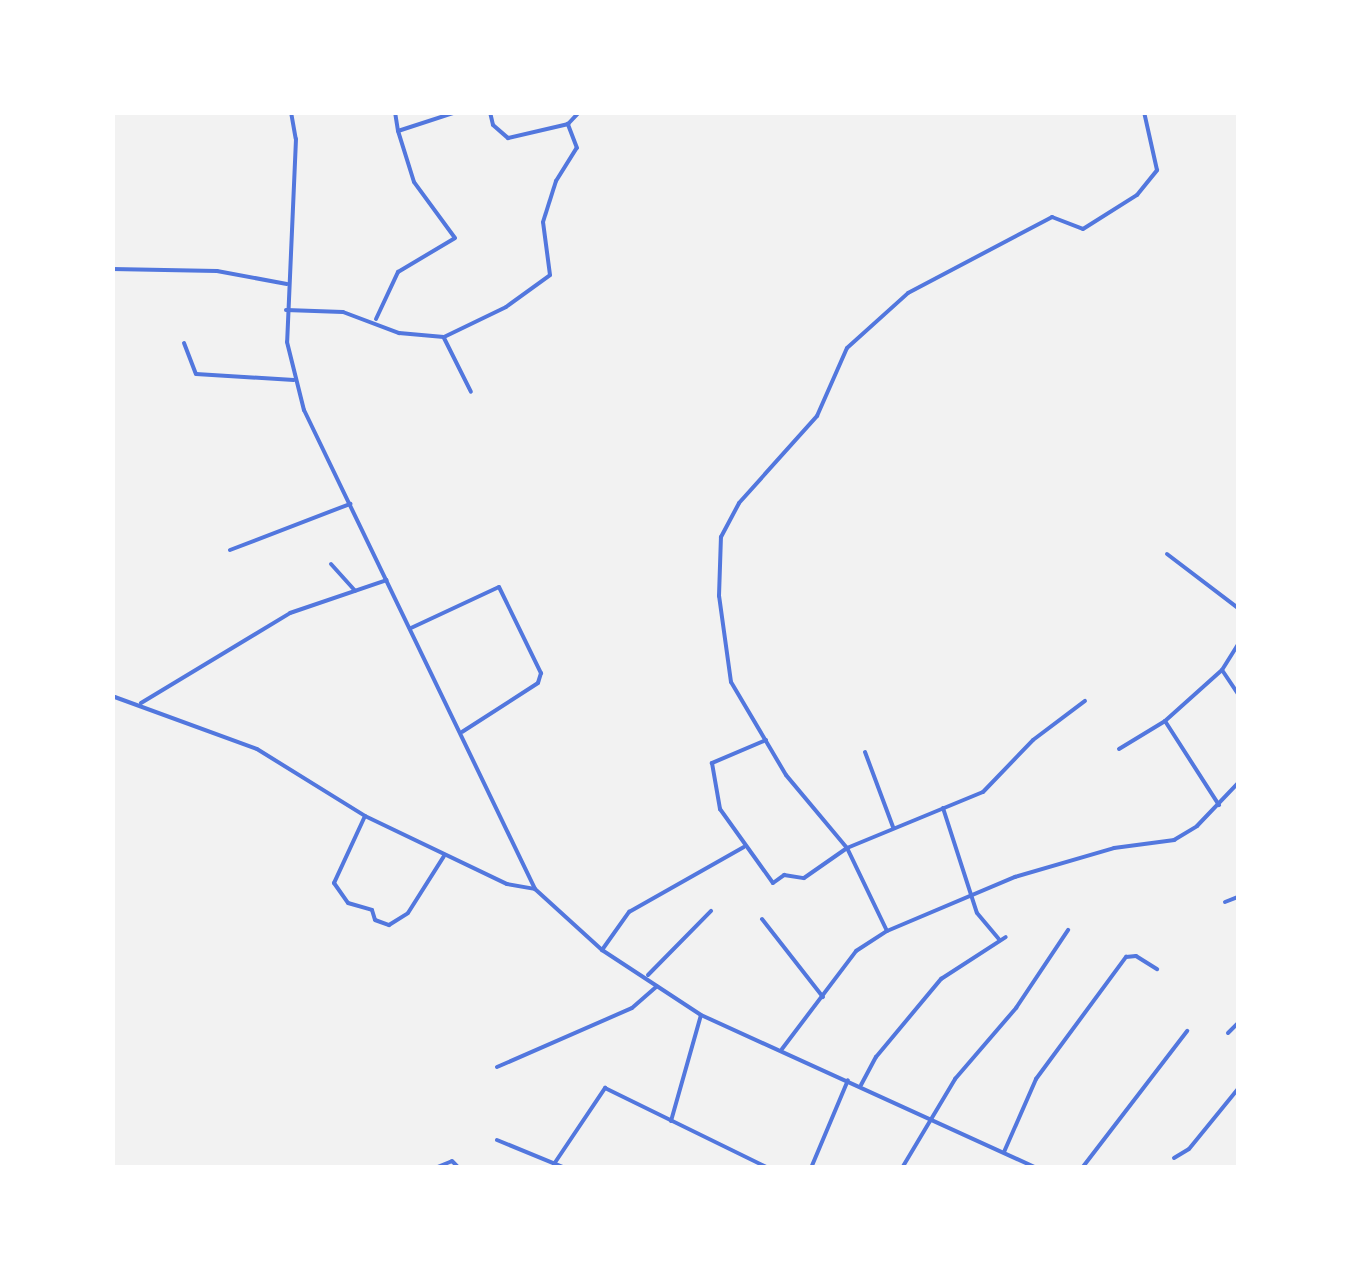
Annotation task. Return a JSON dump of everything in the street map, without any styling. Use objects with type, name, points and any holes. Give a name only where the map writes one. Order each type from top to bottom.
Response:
[{"type":"street","points":[[291,112],[296,140],[286,310],[294,380],[534,889],[602,950],[701,1014],[1037,1168]]},
{"type":"street","points":[[375,320],[398,272],[455,238],[414,182],[395,112]]},
{"type":"street","points":[[398,130],[456,112]]},
{"type":"street","points":[[490,112],[492,125],[508,138],[568,124],[579,112]]},
{"type":"street","points":[[887,931],[847,848],[786,775],[731,682],[722,634],[721,537],[739,503],[817,416],[848,348],[908,293],[1044,221],[1060,216],[1083,228],[1138,195],[1158,170],[1144,112]]},
{"type":"street","points":[[286,310],[375,320],[399,333],[444,337],[506,307],[550,275],[544,222],[556,181],[577,148],[568,124]]},
{"type":"street","points":[[112,269],[218,271],[287,284]]},
{"type":"street","points":[[444,337],[471,392]]},
{"type":"street","points":[[184,343],[196,374],[294,380]]},
{"type":"street","points":[[230,550],[350,504]]},
{"type":"street","points":[[1167,554],[1238,608]]},
{"type":"street","points":[[331,564],[356,591]]},
{"type":"street","points":[[141,704],[290,613],[387,580]]},
{"type":"street","points":[[412,628],[498,587],[541,674],[538,683],[462,732]]},
{"type":"street","points":[[1119,748],[1165,721],[1222,670],[1238,644]]},
{"type":"street","points":[[1222,670],[1238,694]]},
{"type":"street","points":[[112,696],[258,749],[365,816],[507,884],[534,889]]},
{"type":"street","points":[[766,740],[712,763],[720,809],[744,847],[774,882],[784,875],[804,878],[847,848],[983,792],[1033,740],[1085,701]]},
{"type":"street","points":[[1165,721],[1219,804]]},
{"type":"street","points":[[865,752],[893,827]]},
{"type":"street","points":[[782,1050],[856,950],[887,931],[1064,862],[1174,840],[1219,804],[1238,782]]},
{"type":"street","points":[[944,808],[977,913],[999,939]]},
{"type":"street","points":[[365,816],[334,883],[348,903],[372,910],[376,920],[388,924],[408,913],[444,855]]},
{"type":"street","points":[[602,950],[629,912],[744,847]]},
{"type":"street","points":[[1225,902],[1238,896]]},
{"type":"street","points":[[646,976],[712,910]]},
{"type":"street","points":[[762,919],[823,997]]},
{"type":"street","points":[[902,1168],[955,1078],[1016,1008],[1068,930]]},
{"type":"street","points":[[861,1085],[876,1057],[941,979],[1006,936]]},
{"type":"street","points":[[1004,1152],[1036,1079],[1126,958],[1158,969]]},
{"type":"street","points":[[497,1067],[632,1008],[657,986]]},
{"type":"street","points":[[671,1121],[701,1014]]},
{"type":"street","points":[[1228,1034],[1238,1022]]},
{"type":"street","points":[[1082,1168],[1187,1032]]},
{"type":"street","points":[[811,1168],[848,1079]]},
{"type":"street","points":[[554,1164],[603,1088],[768,1168]]},
{"type":"street","points":[[1174,1158],[1189,1150],[1238,1090]]},
{"type":"street","points":[[497,1140],[565,1168]]},
{"type":"street","points":[[435,1168],[452,1161],[459,1168]]}]
